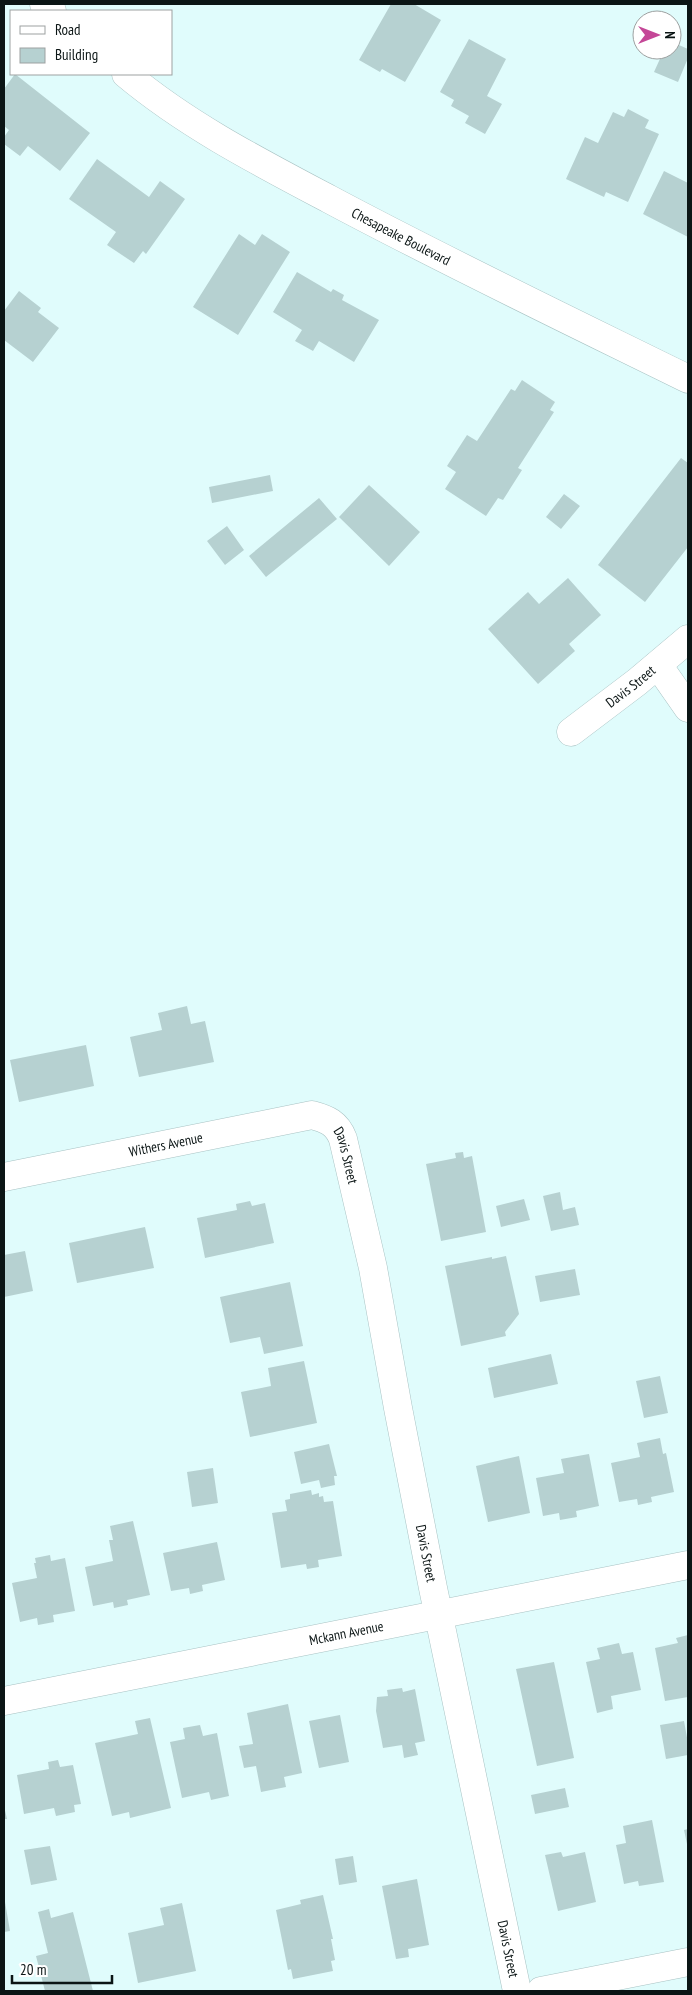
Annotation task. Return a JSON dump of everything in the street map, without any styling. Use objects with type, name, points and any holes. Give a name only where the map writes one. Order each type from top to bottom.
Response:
[{"type":"street","name":"Chesapeake Boulevard","points":[[127,75],[172,110],[268,166],[394,234],[688,379]]},
{"type":"street","name":"Davis Street","points":[[571,732],[658,665],[688,639]]},
{"type":"street","points":[[658,665],[688,708]]},
{"type":"street","name":"Withers Avenue","points":[[4,1177],[312,1115],[327,1118]]},
{"type":"street","name":"Davis Street","points":[[327,1118],[339,1129],[343,1139],[373,1268],[398,1408],[439,1615],[517,1991]]},
{"type":"street","name":"Mckann Avenue","points":[[4,1701],[688,1565]]},
{"type":"street","points":[[541,1991],[688,1962]]},
{"type":"building","points":[[391,4],[414,4],[441,20],[405,82],[382,69],[380,72],[359,60]]},
{"type":"building","points":[[469,39],[506,59],[487,96],[502,104],[485,134],[465,123],[469,116],[451,106],[454,100],[440,92]]},
{"type":"building","points":[[682,46],[688,49],[688,58],[678,82],[654,72],[659,60],[682,60]]},
{"type":"building","points":[[14,75],[16,75],[90,133],[60,171],[28,146],[20,156],[4,144],[4,137],[9,130],[4,126],[4,89]]},
{"type":"building","points":[[628,109],[649,120],[645,128],[659,134],[628,202],[606,192],[604,197],[566,179],[585,137],[598,143],[613,112],[624,117]]},
{"type":"building","points":[[97,159],[149,197],[160,181],[185,199],[146,254],[143,251],[134,263],[107,245],[116,232],[69,199]]},
{"type":"building","points":[[664,171],[688,183],[688,237],[643,214]]},
{"type":"building","points":[[239,234],[255,245],[262,234],[290,252],[238,335],[193,307]]},
{"type":"building","points":[[297,272],[331,292],[333,289],[344,295],[342,300],[379,320],[354,362],[319,341],[313,351],[295,341],[302,330],[273,312]]},
{"type":"building","points":[[19,291],[41,308],[38,312],[59,328],[33,362],[4,340],[4,311]]},
{"type":"building","points":[[522,380],[555,402],[550,410],[554,412],[518,468],[522,470],[503,500],[498,498],[486,516],[445,489],[456,472],[447,466],[467,435],[477,441],[511,389],[515,391]]},
{"type":"building","points":[[681,458],[688,463],[688,547],[645,602],[598,565]]},
{"type":"building","points":[[270,475],[273,491],[212,503],[209,487]]},
{"type":"building","points":[[369,485],[420,532],[389,566],[339,517]]},
{"type":"building","points":[[564,494],[580,506],[561,529],[546,517]]},
{"type":"building","points":[[319,498],[337,519],[266,577],[249,556]]},
{"type":"building","points":[[227,526],[244,550],[225,565],[207,541]]},
{"type":"building","points":[[568,578],[601,615],[569,644],[575,651],[538,684],[488,629],[528,592],[539,604]]},
{"type":"building","points":[[187,1006],[191,1024],[205,1021],[214,1062],[139,1077],[130,1037],[162,1030],[158,1013]]},
{"type":"building","points":[[86,1045],[94,1086],[19,1102],[10,1060]]},
{"type":"building","points":[[463,1152],[464,1158],[472,1156],[486,1232],[441,1241],[426,1164],[456,1158],[455,1153]]},
{"type":"building","points":[[560,1192],[563,1210],[575,1207],[579,1225],[551,1231],[543,1196]]},
{"type":"building","points":[[524,1199],[530,1220],[501,1227],[496,1206]]},
{"type":"building","points":[[250,1201],[252,1206],[265,1203],[274,1243],[205,1258],[197,1218],[237,1210],[236,1204]]},
{"type":"building","points":[[145,1227],[154,1268],[77,1283],[69,1243]]},
{"type":"building","points":[[25,1251],[33,1291],[4,1297],[4,1255]]},
{"type":"building","points":[[506,1256],[519,1314],[505,1332],[506,1336],[461,1346],[445,1266]]},
{"type":"building","points":[[575,1269],[580,1295],[540,1302],[535,1276]]},
{"type":"building","points":[[290,1282],[303,1346],[264,1354],[260,1337],[230,1343],[220,1297]]},
{"type":"building","points":[[551,1354],[558,1384],[494,1398],[488,1368]]},
{"type":"building","points":[[304,1361],[317,1423],[250,1437],[241,1392],[271,1386],[268,1368]]},
{"type":"building","points":[[660,1376],[668,1413],[644,1418],[636,1381]]},
{"type":"building","points":[[660,1438],[663,1454],[666,1453],[674,1492],[651,1497],[652,1502],[638,1505],[637,1499],[619,1502],[611,1463],[640,1457],[637,1443]]},
{"type":"building","points":[[329,1444],[337,1476],[334,1476],[335,1485],[321,1488],[319,1480],[301,1484],[294,1452]]},
{"type":"building","points":[[589,1454],[599,1506],[576,1511],[577,1517],[560,1520],[559,1513],[543,1516],[536,1478],[564,1473],[561,1459]]},
{"type":"building","points":[[519,1456],[530,1513],[488,1522],[476,1466]]},
{"type":"building","points":[[213,1468],[218,1503],[192,1507],[187,1472]]},
{"type":"building","points":[[311,1490],[312,1495],[319,1493],[319,1497],[323,1496],[324,1502],[333,1501],[342,1556],[318,1560],[319,1567],[307,1569],[306,1564],[281,1568],[272,1513],[287,1511],[285,1500],[290,1499],[290,1494]]},
{"type":"building","points":[[133,1521],[150,1595],[127,1600],[128,1605],[114,1608],[113,1602],[93,1606],[85,1567],[113,1561],[109,1540],[113,1540],[110,1526]]},
{"type":"building","points":[[217,1542],[225,1580],[202,1585],[203,1591],[190,1594],[189,1588],[171,1591],[163,1553]]},
{"type":"building","points":[[50,1555],[51,1561],[65,1558],[75,1611],[53,1615],[54,1622],[38,1625],[37,1618],[20,1622],[12,1583],[37,1578],[35,1558]]},
{"type":"building","points":[[688,1635],[688,1697],[665,1701],[655,1648],[678,1643],[676,1638]]},
{"type":"building","points":[[619,1643],[622,1654],[633,1652],[641,1690],[611,1696],[613,1709],[597,1713],[586,1662],[600,1659],[597,1648]]},
{"type":"building","points":[[554,1662],[574,1758],[537,1766],[516,1669]]},
{"type":"building","points":[[402,1688],[403,1692],[415,1689],[425,1741],[415,1743],[418,1755],[404,1758],[402,1745],[383,1748],[376,1711],[377,1697],[388,1696],[387,1690]]},
{"type":"building","points":[[288,1704],[302,1773],[284,1777],[286,1787],[261,1792],[256,1766],[244,1768],[239,1746],[253,1744],[247,1713]]},
{"type":"building","points":[[340,1715],[349,1762],[319,1768],[309,1721]]},
{"type":"building","points":[[150,1718],[171,1808],[130,1818],[129,1812],[112,1816],[95,1743],[138,1734],[135,1721]]},
{"type":"building","points":[[684,1721],[688,1755],[666,1759],[660,1725]]},
{"type":"building","points":[[200,1725],[203,1736],[217,1733],[229,1796],[211,1800],[209,1792],[182,1798],[170,1742],[185,1739],[183,1728]]},
{"type":"building","points":[[58,1760],[60,1767],[73,1765],[81,1804],[74,1805],[75,1812],[56,1816],[54,1808],[24,1814],[17,1775],[49,1769],[48,1762]]},
{"type":"building","points":[[565,1788],[569,1807],[535,1814],[531,1795]]},
{"type":"building","points":[[4,1806],[7,1819],[4,1819]]},
{"type":"building","points":[[652,1820],[664,1882],[639,1886],[638,1881],[624,1884],[616,1845],[626,1843],[623,1826]]},
{"type":"building","points":[[688,1829],[688,1844],[687,1844],[684,1830]]},
{"type":"building","points":[[50,1846],[57,1880],[31,1885],[24,1850]]},
{"type":"building","points":[[561,1852],[563,1857],[585,1852],[596,1902],[558,1911],[545,1855]]},
{"type":"building","points":[[353,1856],[357,1882],[339,1885],[335,1859]]},
{"type":"building","points":[[417,1879],[429,1945],[408,1949],[409,1957],[396,1959],[382,1886]]},
{"type":"building","points":[[323,1895],[333,1939],[331,1939],[335,1960],[331,1961],[333,1971],[293,1979],[291,1969],[288,1970],[276,1910],[301,1904],[300,1900]]},
{"type":"building","points":[[4,1902],[10,1931],[4,1932]]},
{"type":"building","points":[[182,1903],[196,1971],[138,1983],[128,1933],[164,1925],[160,1908]]},
{"type":"building","points":[[49,1909],[51,1918],[73,1912],[93,1991],[45,1991],[36,1956],[48,1953],[38,1912]]}]
